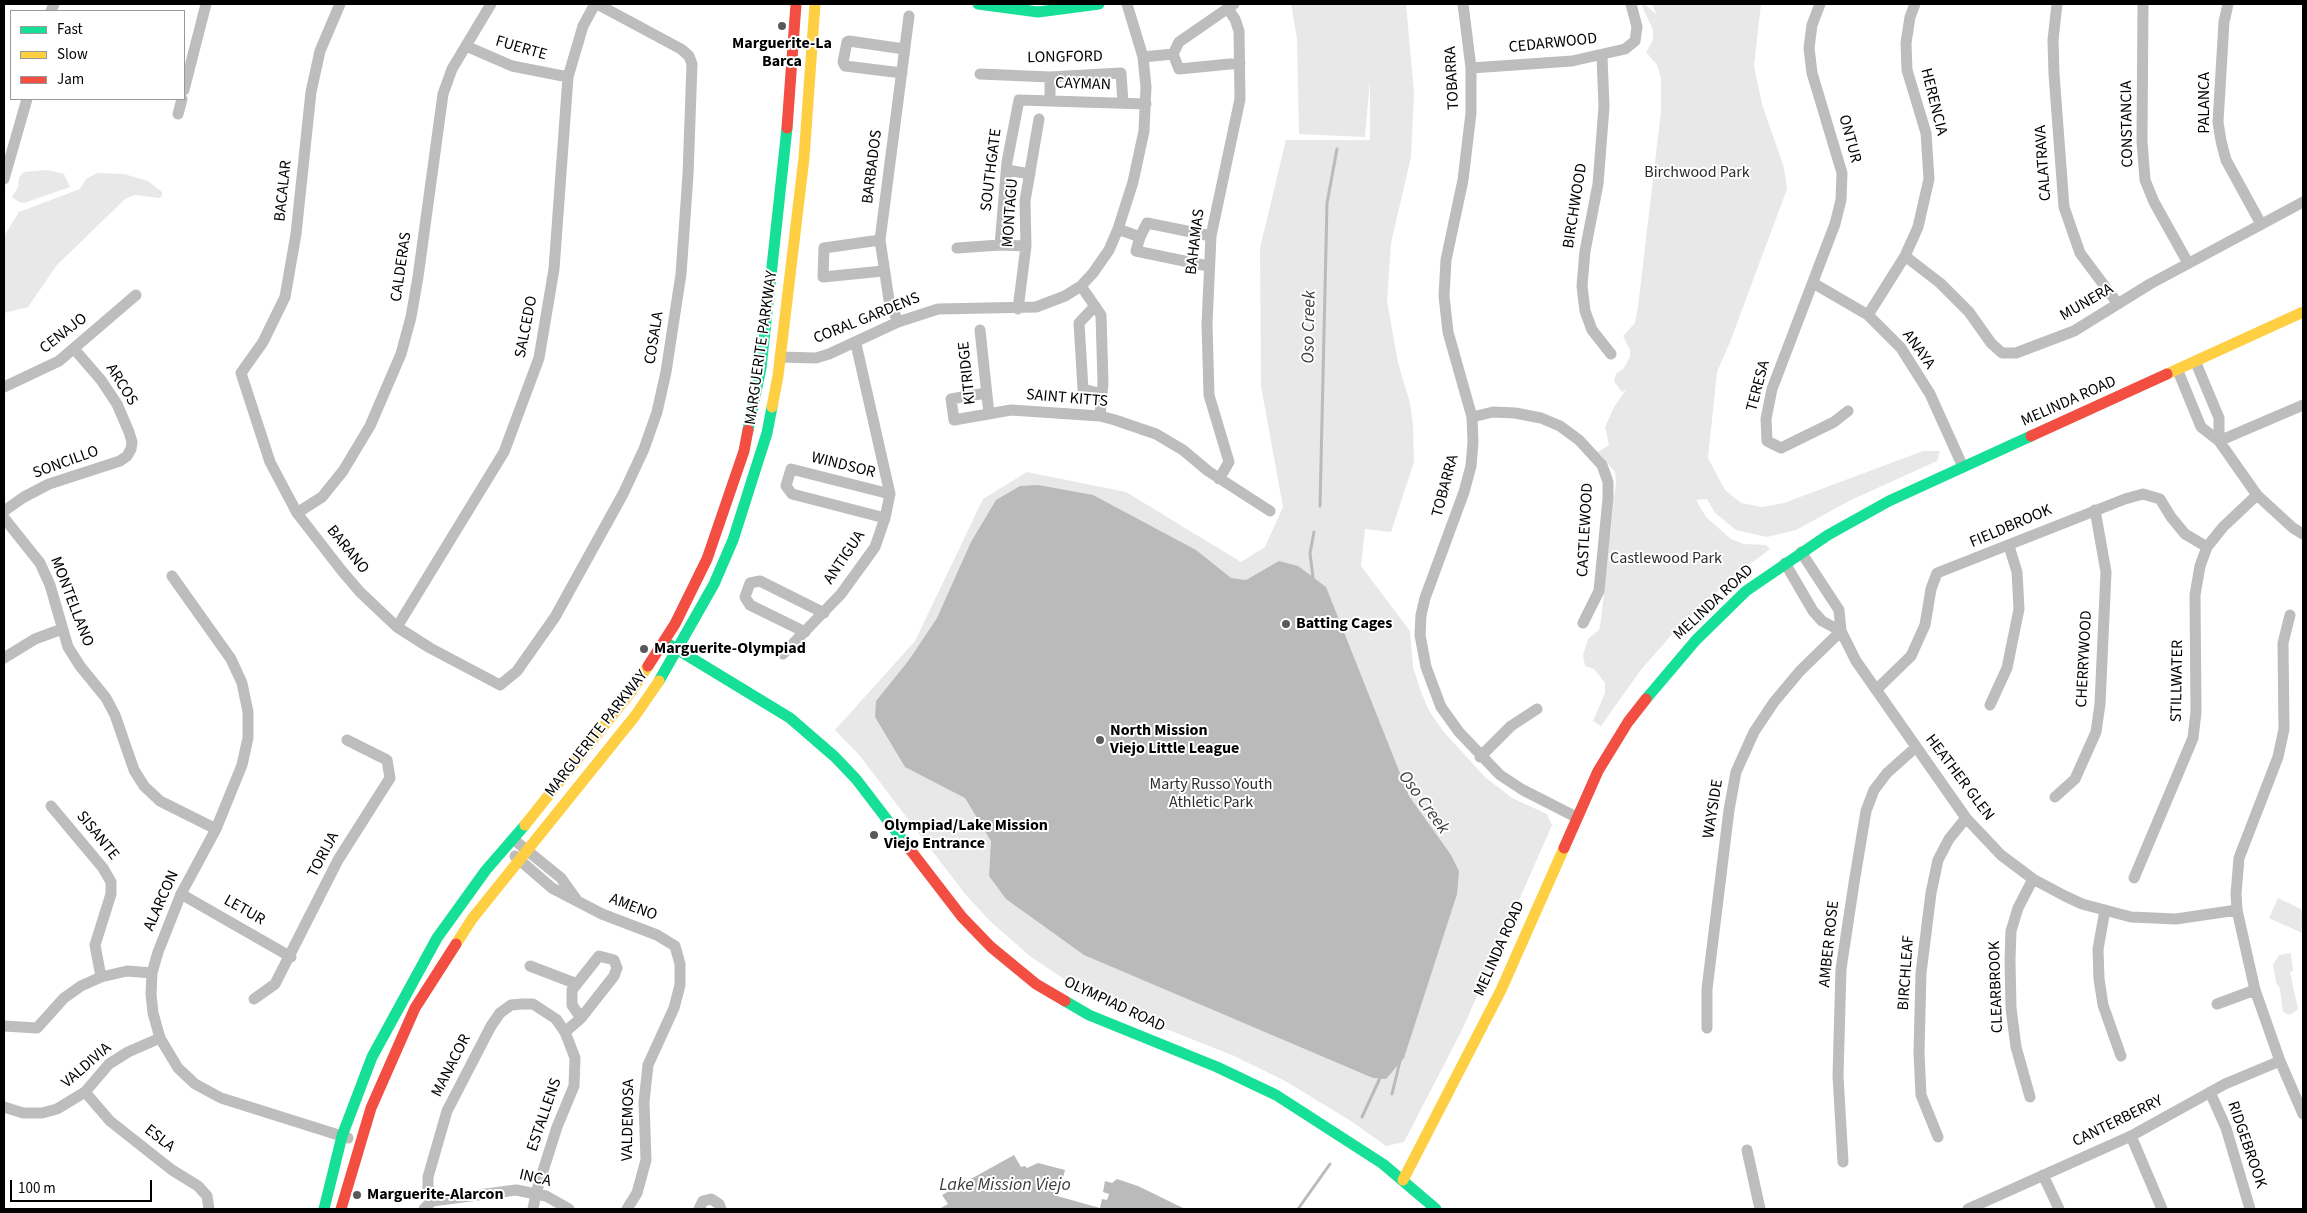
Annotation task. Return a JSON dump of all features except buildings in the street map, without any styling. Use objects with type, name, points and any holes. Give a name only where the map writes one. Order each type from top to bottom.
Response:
[{"type":"main road","name":"MARGUERITE PARKWAY","points":[[324,1209],[342,1136],[372,1057],[413,979],[442,932],[509,844],[602,731],[633,689],[664,642],[708,558],[744,451],[759,378],[784,167],[796,4]]},
{"type":"main road","name":"MARGUERITE PARKWAY","points":[[341,1209],[359,1141],[378,1090],[415,1008],[472,919],[634,716],[679,650],[714,584],[748,496],[767,433],[780,357],[804,158],[815,4]]},
{"type":"main road","points":[[978,4],[1038,12],[1073,9],[1098,4]]},
{"type":"main road","name":"MELINDA ROAD","points":[[1402,1180],[1500,990],[1576,817],[1598,772],[1628,722],[1661,679],[1696,640],[1746,591],[1801,552],[1889,501],[2196,363],[2303,312]]},
{"type":"main road","name":"OLYMPIAD ROAD","points":[[664,642],[790,718],[829,751],[856,779],[962,917],[991,947],[1036,984],[1089,1015],[1224,1071],[1276,1095],[1331,1128],[1402,1180],[1436,1209]]},
{"type":"street","points":[[185,86],[206,4]]},
{"type":"street","name":"BACALAR","points":[[241,373],[264,342],[285,297],[296,234],[310,92],[320,51],[340,4]]},
{"type":"street","name":"CALDERAS","points":[[298,513],[322,497],[343,471],[370,426],[402,354],[418,277],[443,94],[452,69],[491,4]]},
{"type":"street","name":"SALCEDO","points":[[397,627],[504,452],[539,358],[554,269],[568,77],[583,26],[596,4]]},
{"type":"street","name":"COSALA","points":[[500,686],[517,671],[555,617],[623,494],[644,449],[657,412],[666,372],[681,274],[688,175],[692,64],[689,56],[681,49],[596,4]]},
{"type":"street","name":"CORAL GARDENS","points":[[780,357],[816,358],[856,344],[898,322],[919,314],[954,307],[1018,309],[1036,307],[1065,296],[1080,286],[1093,273],[1109,250],[1118,229],[1141,152],[1146,104],[1142,57],[1126,4]]},
{"type":"street","name":"TOBARRA","points":[[1463,4],[1471,68],[1471,113],[1463,180],[1446,260],[1444,296],[1448,332],[1472,417],[1471,466],[1464,492],[1426,598],[1421,615],[1420,634],[1426,667],[1441,707],[1480,757],[1500,775],[1523,790],[1576,817]]},
{"type":"street","name":"CEDARWOOD","points":[[1471,68],[1572,61],[1602,56],[1626,49],[1636,41],[1637,26],[1631,4]]},
{"type":"street","name":"ONTUR","points":[[1812,283],[1835,224],[1841,200],[1842,173],[1812,73],[1809,48],[1812,25],[1820,4]]},
{"type":"street","name":"HERENCIA","points":[[1868,315],[1905,256],[1918,227],[1929,179],[1926,133],[1907,70],[1906,43],[1910,17],[1915,4]]},
{"type":"street","name":"CALATRAVA","points":[[2057,4],[2053,40],[2054,74],[2064,207],[2080,253],[2118,304]]},
{"type":"street","name":"CONSTANCIA","points":[[2143,4],[2142,141],[2146,180],[2154,202],[2188,263]]},
{"type":"street","name":"PALANCA","points":[[2228,4],[2224,22],[2218,122],[2220,141],[2226,160],[2261,224]]},
{"type":"street","points":[[1231,7],[1217,14],[1179,42],[1173,54],[1179,69],[1240,62]]},
{"type":"street","name":"BAHAMAS","points":[[1219,479],[1229,462],[1209,395],[1207,362],[1208,266],[1211,236],[1240,99],[1239,30],[1231,7]]},
{"type":"street","name":"BARBADOS","points":[[898,322],[889,300],[883,271],[880,240],[908,16]]},
{"type":"street","points":[[902,73],[845,66],[843,62],[847,42],[849,41],[904,49]]},
{"type":"street","name":"FUERTE","points":[[466,46],[496,61],[512,66],[568,77]]},
{"type":"street","points":[[1142,57],[1173,54]]},
{"type":"street","name":"BIRCHWOOD","points":[[1602,56],[1604,107],[1598,184],[1585,251],[1582,286],[1585,311],[1592,330],[1610,354]]},
{"type":"street","name":"LONGFORD","points":[[980,74],[1050,77],[1121,73],[1123,103]]},
{"type":"street","points":[[1050,77],[1050,100]]},
{"type":"street","points":[[4,179],[27,100]]},
{"type":"street","points":[[178,114],[182,100]]},
{"type":"street","name":"CAYMAN","points":[[1019,100],[1146,104]]},
{"type":"street","name":"SOUTHGATE","points":[[1000,245],[1007,170],[1019,100]]},
{"type":"street","name":"MONTAGU","points":[[1018,309],[1026,246],[1025,202],[1039,119]]},
{"type":"street","points":[[1007,170],[1030,174]]},
{"type":"street","name":"MUNERA","points":[[1905,256],[1952,294],[1969,312],[1991,343],[2002,353],[2016,353],[2074,331],[2188,263],[2303,202]]},
{"type":"street","points":[[1208,266],[1136,251],[1147,223],[1211,236]]},
{"type":"street","points":[[1118,229],[1140,237]]},
{"type":"street","points":[[880,240],[824,248],[823,277],[883,271]]},
{"type":"street","points":[[957,248],[1000,245],[1026,246]]},
{"type":"street","name":"ANAYA","points":[[1812,283],[1868,315],[1900,348],[1925,387],[1963,467]]},
{"type":"street","name":"TERESA","points":[[1812,283],[1772,390],[1766,419],[1767,441],[1781,448],[1834,422],[1848,411]]},
{"type":"street","points":[[1080,286],[1101,315],[1102,394],[1100,416]]},
{"type":"street","name":"CENAJO","points":[[4,387],[41,371],[75,350],[136,295]]},
{"type":"street","points":[[1095,306],[1078,323],[1082,389],[1102,394]]},
{"type":"street","name":"KITRIDGE","points":[[980,330],[989,414]]},
{"type":"street","name":"ANTIGUA","points":[[783,654],[824,613],[875,547],[885,518],[890,494],[856,344]]},
{"type":"street","name":"ARCOS","points":[[75,350],[101,380],[116,404],[132,442]]},
{"type":"street","points":[[2196,363],[2219,418],[2219,441]]},
{"type":"street","points":[[2178,371],[2201,427],[2219,441],[2242,477],[2257,495],[2293,528],[2303,534]]},
{"type":"street","name":"BARANO","points":[[241,373],[270,462],[298,513],[360,592],[397,627],[430,648],[500,686]]},
{"type":"street","name":"SAINT KITTS","points":[[986,393],[951,399],[954,420],[1011,410],[1100,416],[1156,434],[1183,450],[1219,479],[1270,511]]},
{"type":"street","points":[[2219,441],[2303,405]]},
{"type":"street","points":[[2197,417],[2216,410]]},
{"type":"street","name":"CASTLEWOOD","points":[[1472,417],[1493,412],[1515,413],[1541,418],[1560,426],[1579,440],[1602,465],[1608,482],[1608,499],[1599,590],[1583,623]]},
{"type":"street","name":"SONCILLO","points":[[4,511],[24,497],[49,484],[120,461],[127,456],[132,442]]},
{"type":"street","name":"WINDSOR","points":[[885,518],[792,494],[786,486],[791,469],[890,494]]},
{"type":"street","name":"FIELDBROOK","points":[[1876,690],[1911,656],[1925,625],[1931,589],[1937,573],[2009,546],[2095,510],[2143,494],[2160,499],[2171,517],[2185,534],[2208,548]]},
{"type":"street","name":"STILLWATER","points":[[2134,878],[2193,738],[2196,712],[2196,595],[2200,566],[2208,548],[2223,527],[2257,495]]},
{"type":"street","name":"CHERRYWOOD","points":[[2055,797],[2075,779],[2096,732],[2100,704],[2106,572],[2095,510]]},
{"type":"street","name":"MONTELLANO","points":[[4,518],[40,563],[50,585],[68,646],[80,666],[106,698],[134,770],[144,786],[160,801],[216,830]]},
{"type":"street","points":[[1990,705],[2007,668],[2019,609],[2017,572],[2009,546]]},
{"type":"street","name":"HEATHER GLEN","points":[[1801,552],[1839,610],[1841,631],[1856,661],[1915,748],[1966,818],[2001,855],[2033,879],[2082,904],[2131,917],[2153,919],[2202,916],[2237,910]]},
{"type":"street","points":[[1785,563],[1801,592],[1821,617],[1841,631]]},
{"type":"street","name":"ALARCON","points":[[172,576],[231,659],[242,683],[248,712],[248,738],[242,765],[216,830],[181,894],[152,972],[151,994],[153,1013],[160,1038],[178,1068],[195,1084],[221,1098],[359,1141]]},
{"type":"street","points":[[805,632],[750,605],[745,597],[750,582],[760,581],[824,613]]},
{"type":"street","points":[[1821,617],[1835,604]]},
{"type":"street","points":[[2290,615],[2284,643],[2284,729],[2278,757],[2239,858],[2237,910],[2255,990],[2280,1061],[2303,1114]]},
{"type":"street","points":[[4,658],[35,639],[62,628]]},
{"type":"street","name":"WAYSIDE","points":[[1707,1028],[1707,989],[1729,810],[1736,772],[1754,732],[1774,702],[1800,671],[1841,631]]},
{"type":"street","points":[[1480,757],[1511,726],[1537,709]]},
{"type":"street","name":"TORIJA","points":[[254,999],[275,984],[291,957],[338,860],[390,778],[387,760],[348,740]]},
{"type":"street","name":"AMBER ROSE","points":[[1843,1162],[1838,1076],[1841,969],[1866,811],[1874,790],[1887,773],[1915,748]]},
{"type":"street","name":"SISANTE","points":[[51,806],[103,868],[111,882],[111,894],[95,945],[101,977]]},
{"type":"street","name":"BIRCHLEAF","points":[[1938,1136],[1922,1095],[1919,1053],[1920,974],[1931,893],[1938,860],[1950,839],[1966,818]]},
{"type":"street","name":"AMENO","points":[[509,844],[523,855],[561,878],[579,902]]},
{"type":"street","name":"AMENO","points":[[523,855],[552,888],[602,914],[657,935],[675,946]]},
{"type":"street","points":[[552,888],[561,878]]},
{"type":"street","name":"CLEARBROOK","points":[[2030,1097],[2016,1047],[2011,1008],[2010,950],[2011,931],[2018,908],[2033,879]]},
{"type":"street","name":"LETUR","points":[[181,894],[291,957]]},
{"type":"street","points":[[2105,910],[2098,949],[2099,979],[2103,1005],[2121,1056]]},
{"type":"street","name":"VALDEMOSA","points":[[627,1209],[637,1192],[646,1160],[644,1102],[648,1065],[674,1008],[680,985],[680,964],[675,946]]},
{"type":"street","points":[[565,1032],[581,1018],[614,976],[617,968],[614,960],[600,956],[572,990],[570,998],[581,1018]]},
{"type":"street","points":[[530,966],[577,984]]},
{"type":"street","points":[[4,1026],[37,1028],[64,998],[81,986],[101,977],[127,971],[152,972]]},
{"type":"street","points":[[2217,1004],[2255,990]]},
{"type":"street","name":"MANACOR","points":[[428,1205],[428,1177],[447,1111],[491,1026],[500,1013],[511,1006],[533,1004],[556,1019],[565,1032]]},
{"type":"street","name":"ESTALLENS","points":[[533,1209],[536,1193],[557,1127],[574,1086],[575,1058],[565,1032]]},
{"type":"street","name":"VALDIVIA","points":[[4,1107],[23,1113],[42,1113],[57,1109],[85,1092],[109,1064],[128,1052],[160,1038]]},
{"type":"street","name":"CANTERBERRY","points":[[1968,1209],[2131,1136],[2225,1084],[2280,1061]]},
{"type":"street","name":"ESLA","points":[[85,1092],[110,1121],[172,1170],[198,1186],[207,1196],[209,1209]]},
{"type":"street","name":"RIDGEBROOK","points":[[2210,1092],[2226,1128],[2250,1209]]},
{"type":"street","points":[[2131,1136],[2162,1209]]},
{"type":"street","points":[[1747,1150],[1760,1209]]},
{"type":"street","points":[[2044,1175],[2059,1209]]},
{"type":"street","name":"INCA","points":[[428,1205],[499,1190],[516,1190],[536,1193],[569,1209]]},
{"type":"street","points":[[699,1209],[703,1201],[711,1199],[719,1204],[721,1209]]},
{"type":"green space","name":"Marty Russo Youth Athletic Park","points":[[1291,4],[1406,4],[1414,93],[1411,157],[1391,243],[1387,301],[1398,363],[1410,403],[1413,425],[1414,462],[1391,532],[1365,529],[1361,566],[1410,631],[1413,667],[1420,689],[1428,709],[1443,731],[1485,777],[1512,798],[1547,814],[1552,825],[1463,1028],[1404,1142],[1386,1146],[1351,1121],[1285,1081],[1232,1055],[1128,1014],[1079,989],[1031,957],[990,921],[965,894],[860,756],[835,730],[915,641],[983,499],[1027,472],[1126,492],[1241,562],[1265,547],[1283,507],[1261,386],[1260,248],[1286,140],[1370,140],[1370,80],[1365,137],[1299,134],[1297,38]]},
{"type":"green space","points":[[1644,4],[1656,14],[1652,4],[1761,4],[1754,66],[1762,104],[1784,168],[1787,189],[1717,372],[1708,458],[1725,490],[1741,503],[1762,507],[1784,503],[1923,451],[1940,451],[1937,461],[1851,500],[1796,530],[1767,537],[1736,530],[1715,513],[1707,499],[1696,500],[1706,517],[1731,539],[1744,544],[1766,545],[1770,549],[1738,573],[1674,632],[1640,671],[1601,726],[1593,721],[1605,693],[1605,683],[1594,669],[1585,666],[1583,655],[1588,639],[1599,630],[1601,620],[1616,481],[1615,472],[1598,452],[1609,445],[1605,427],[1614,407],[1626,390],[1622,392],[1614,381],[1616,374],[1624,368],[1630,357],[1630,350],[1623,336],[1635,323],[1638,307],[1661,111],[1661,78],[1657,65],[1646,52],[1653,40],[1653,30],[1642,6]]},
{"type":"green space","points":[[47,170],[64,174],[70,187],[24,203],[12,197],[18,187],[19,177],[24,172]]},
{"type":"green space","points":[[97,173],[124,174],[148,181],[162,192],[162,196],[159,198],[135,195],[125,199],[57,265],[28,307],[4,313],[4,236],[19,212],[80,189],[86,179]]},
{"type":"green space","points":[[2278,898],[2303,910],[2302,933],[2269,918]]},
{"type":"green space","points":[[2291,953],[2293,971],[2290,972],[2298,1009],[2290,1015],[2283,1012],[2280,989],[2276,982],[2273,965],[2279,955]]},
{"type":"water","name":"Marty Russo Youth Athletic Park","points":[[1038,485],[1093,495],[1196,550],[1231,578],[1246,580],[1279,561],[1298,566],[1326,587],[1409,796],[1451,855],[1459,871],[1457,894],[1404,1058],[1386,1079],[1373,1078],[1084,955],[1006,899],[989,876],[991,841],[965,798],[905,767],[875,717],[876,701],[909,660],[937,618],[971,542],[996,500],[1020,486]]},
{"type":"water","name":"Lake Mission Viejo","points":[[1014,1155],[1021,1167],[1025,1166],[1027,1168],[1038,1163],[1065,1170],[1062,1181],[1056,1179],[1054,1186],[1059,1188],[1057,1196],[1100,1208],[1102,1199],[1107,1200],[1109,1194],[1103,1192],[1105,1181],[1112,1183],[1117,1179],[1138,1186],[1185,1209],[939,1209],[948,1204],[942,1195]]},
{"type":"waterway","name":"Oso Creek","points":[[1320,506],[1327,203],[1337,149]]},
{"type":"waterway","name":"Oso Creek","points":[[1313,578],[1310,553],[1314,532]]},
{"type":"waterway","name":"Oso Creek","points":[[1392,1094],[1400,1061]]},
{"type":"waterway","points":[[1362,1117],[1380,1078]]},
{"type":"waterway","points":[[1298,1209],[1330,1164]]},
{"type":"traffic: fast","points":[[978,4],[1038,12],[1099,4]]},
{"type":"traffic: fast","points":[[748,430],[761,368],[787,128]]},
{"type":"traffic: fast","points":[[659,681],[714,584],[733,540],[767,433],[772,407]]},
{"type":"traffic: fast","points":[[1646,699],[1696,640],[1746,591],[1828,535],[1889,501],[2031,436]]},
{"type":"traffic: fast","points":[[670,645],[790,718],[835,757],[856,779],[905,843]]},
{"type":"traffic: fast","points":[[324,1209],[342,1136],[372,1057],[437,938],[486,870],[525,825]]},
{"type":"traffic: fast","points":[[1065,1001],[1089,1015],[1217,1067],[1276,1095],[1383,1164],[1436,1209]]},
{"type":"traffic: slow","points":[[772,407],[778,376],[804,158],[815,4]]},
{"type":"traffic: slow","points":[[2167,374],[2303,312]]},
{"type":"traffic: slow","points":[[525,825],[633,689],[648,666]]},
{"type":"traffic: slow","points":[[456,944],[472,919],[635,716],[659,681]]},
{"type":"traffic: slow","points":[[1403,1180],[1501,990],[1564,848]]},
{"type":"traffic: jam","points":[[787,128],[796,4]]},
{"type":"traffic: jam","points":[[2031,436],[2167,374]]},
{"type":"traffic: jam","points":[[648,666],[675,624],[707,559],[744,451],[748,430]]},
{"type":"traffic: jam","points":[[1564,848],[1598,771],[1628,722],[1646,699]]},
{"type":"traffic: jam","points":[[905,843],[962,917],[991,947],[1036,984],[1065,1001]]},
{"type":"traffic: jam","points":[[341,1209],[371,1108],[415,1008],[456,944]]},
{"type":"place","name":"Marguerite-La Barca","points":[[782,26]]},
{"type":"place","name":"Batting Cages","points":[[1286,624]]},
{"type":"place","name":"Marguerite-Olympiad","points":[[644,649]]},
{"type":"place","name":"North Mission Viejo Little League","points":[[1100,740]]},
{"type":"place","name":"Olympiad/Lake Mission Viejo Entrance","points":[[874,835]]},
{"type":"place","name":"Marguerite-Alarcon","points":[[357,1195]]},
{"type":"park label","name":"Birchwood Park","points":[[1697,173]]},
{"type":"park label","name":"Castlewood Park","points":[[1666,559]]}]
